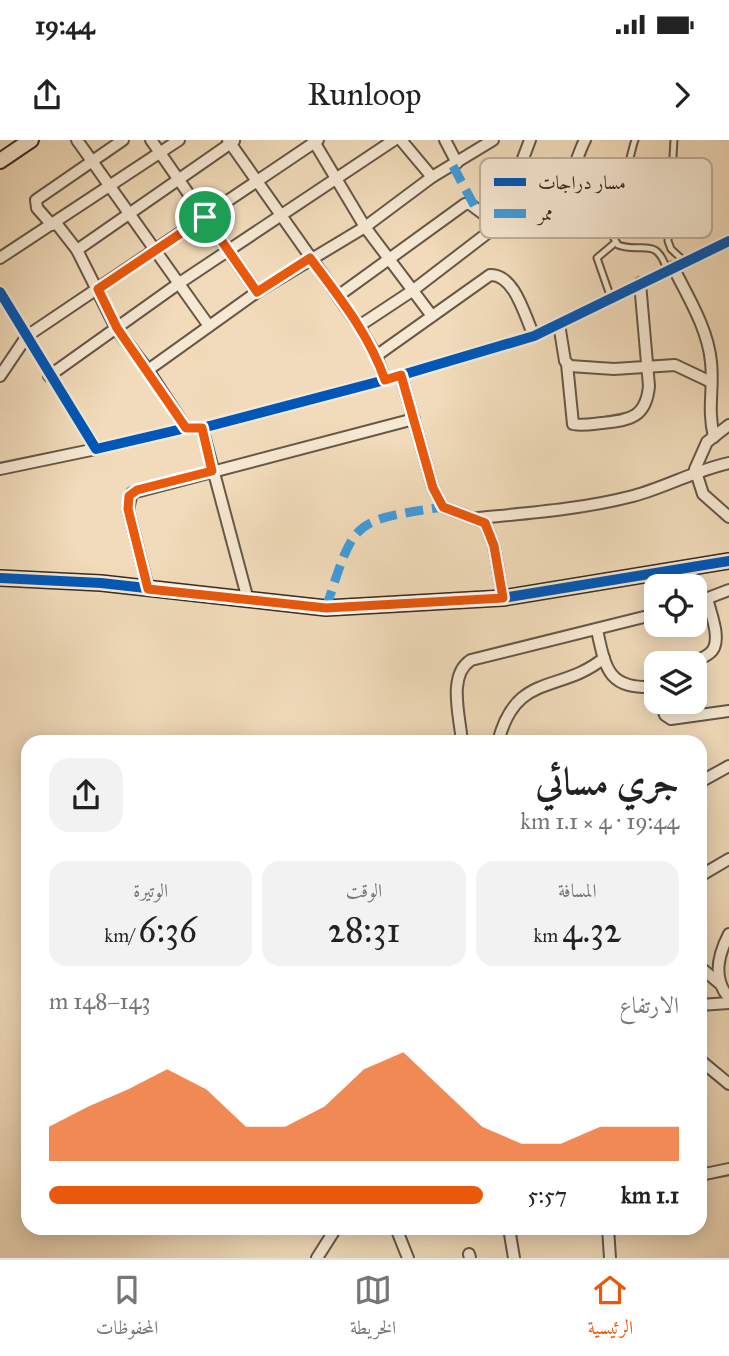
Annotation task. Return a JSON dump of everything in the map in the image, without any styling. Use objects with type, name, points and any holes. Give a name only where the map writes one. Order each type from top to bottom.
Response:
[{"type":"street","points":[[0,161],[31,140]]},
{"type":"street","points":[[77,140],[209,326]]},
{"type":"street","points":[[123,140],[35,202],[77,250],[117,328],[186,428]]},
{"type":"street","points":[[151,140],[257,292]]},
{"type":"street","points":[[0,258],[179,140]]},
{"type":"street","points":[[49,376],[178,284],[279,215],[338,180],[394,140]]},
{"type":"street","points":[[401,140],[432,177]]},
{"type":"street","points":[[445,140],[457,163]]},
{"type":"street","points":[[148,370],[257,292],[365,227],[432,177],[493,140]]},
{"type":"street","points":[[523,158],[530,140]]},
{"type":"street","points":[[577,158],[584,140]]},
{"type":"street","points":[[77,250],[232,141],[279,215],[359,326],[376,356],[385,380]]},
{"type":"street","points":[[0,376],[27,336],[316,141],[365,227],[432,316]]},
{"type":"street","points":[[338,296],[464,204],[470,204],[480,212]]},
{"type":"street","points":[[359,326],[412,291],[481,238]]},
{"type":"street","points":[[0,469],[186,428],[202,428],[385,380],[534,336],[729,241]]},
{"type":"street","points":[[670,269],[708,344],[711,382],[708,413],[714,437]]},
{"type":"street","points":[[376,356],[482,280],[495,275],[510,285],[534,336]]},
{"type":"street","points":[[559,324],[567,364],[573,424],[579,426],[625,422],[635,416],[649,391],[640,283]]},
{"type":"street","points":[[0,292],[96,449]]},
{"type":"street","points":[[567,364],[590,369],[675,365],[711,382]]},
{"type":"street","points":[[401,375],[433,488],[443,507],[478,518],[485,523],[492,536],[503,598]]},
{"type":"street","points":[[148,589],[128,509],[129,496],[137,490],[414,419]]},
{"type":"street","points":[[729,425],[702,449],[695,471],[703,495],[729,517]]},
{"type":"street","points":[[202,428],[247,600]]},
{"type":"street","points":[[478,518],[605,502],[653,490],[695,471],[729,463]]},
{"type":"street","points":[[0,578],[148,589],[326,608],[503,598],[729,561]]},
{"type":"street","points":[[707,655],[714,646],[714,626],[707,598],[729,590]]},
{"type":"street","points":[[462,735],[458,677],[464,664],[485,655],[644,617]]},
{"type":"street","points":[[597,630],[604,658],[620,684],[644,686]]},
{"type":"street","points":[[500,735],[505,717],[531,690],[575,674],[604,658]]},
{"type":"street","points":[[665,714],[671,719],[729,711]]},
{"type":"street","points":[[707,778],[729,766]]},
{"type":"street","points":[[707,872],[729,859]]},
{"type":"street","points":[[719,983],[719,958],[729,934]]},
{"type":"street","points":[[707,973],[719,983],[729,1000],[707,1004]]},
{"type":"street","points":[[707,1066],[729,1084]]},
{"type":"street","points":[[707,1174],[729,1169]]},
{"type":"street","points":[[317,1258],[332,1235]]},
{"type":"street","points":[[399,1235],[408,1258]]},
{"type":"street","points":[[510,1235],[514,1258]]},
{"type":"street","points":[[608,1235],[610,1258]]},
{"type":"lane","points":[[629,158],[635,140]]},
{"type":"lane","points":[[673,158],[674,140]]},
{"type":"lane","points":[[615,238],[622,247],[655,249],[663,256],[670,269]]},
{"type":"lane","points":[[668,238],[671,249],[685,262]]},
{"type":"lane","points":[[611,298],[597,258],[616,242]]},
{"type":"marked path","points":[[453,166],[475,207]]},
{"type":"marked path","points":[[326,608],[343,557],[360,530],[390,516],[443,507]]},
{"type":"cycle path","points":[[0,292],[96,449],[186,428],[202,428],[385,380],[534,336],[729,241]]},
{"type":"cycle path","points":[[0,578],[101,583],[326,608],[503,598],[729,561]]},
{"type":"route","points":[[205,217],[257,292],[310,258],[359,326],[376,356],[385,380],[401,375],[433,488],[443,507],[478,518],[489,529],[503,598],[412,606],[326,608],[148,589],[128,509],[129,496],[137,490],[212,471],[202,428],[186,428],[117,328],[98,289],[205,217]]}]
